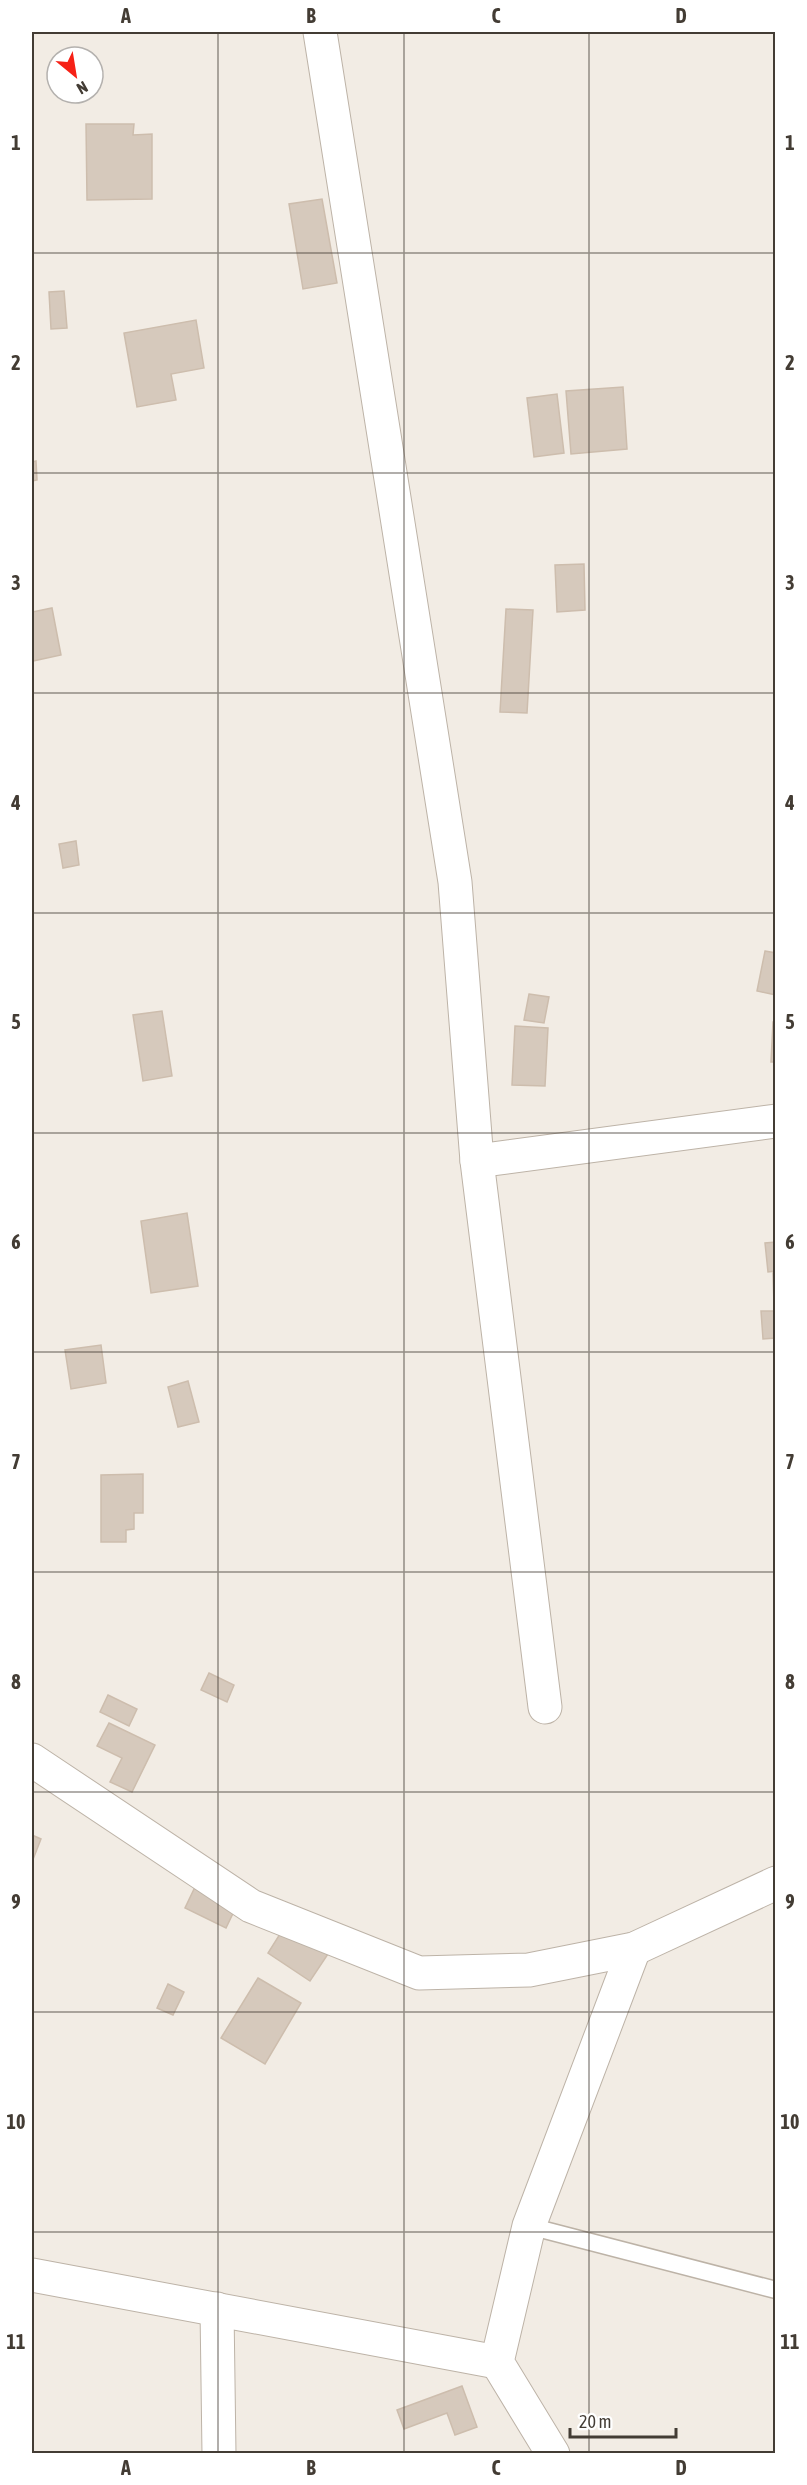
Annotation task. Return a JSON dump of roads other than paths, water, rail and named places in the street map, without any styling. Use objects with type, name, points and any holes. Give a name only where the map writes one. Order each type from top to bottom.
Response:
[{"type":"street","points":[[320,32],[455,882],[477,1161],[545,1707]]},
{"type":"street","points":[[477,1161],[776,1121]]},
{"type":"street","points":[[32,1760],[251,1906],[419,1973],[529,1970],[634,1949],[776,1883]]},
{"type":"street","points":[[553,2454],[497,2362],[528,2226],[634,1949]]},
{"type":"street","points":[[32,2275],[497,2362]]},
{"type":"street","points":[[217,2309],[219,2454]]},
{"type":"lane","points":[[528,2226],[776,2290]]}]
